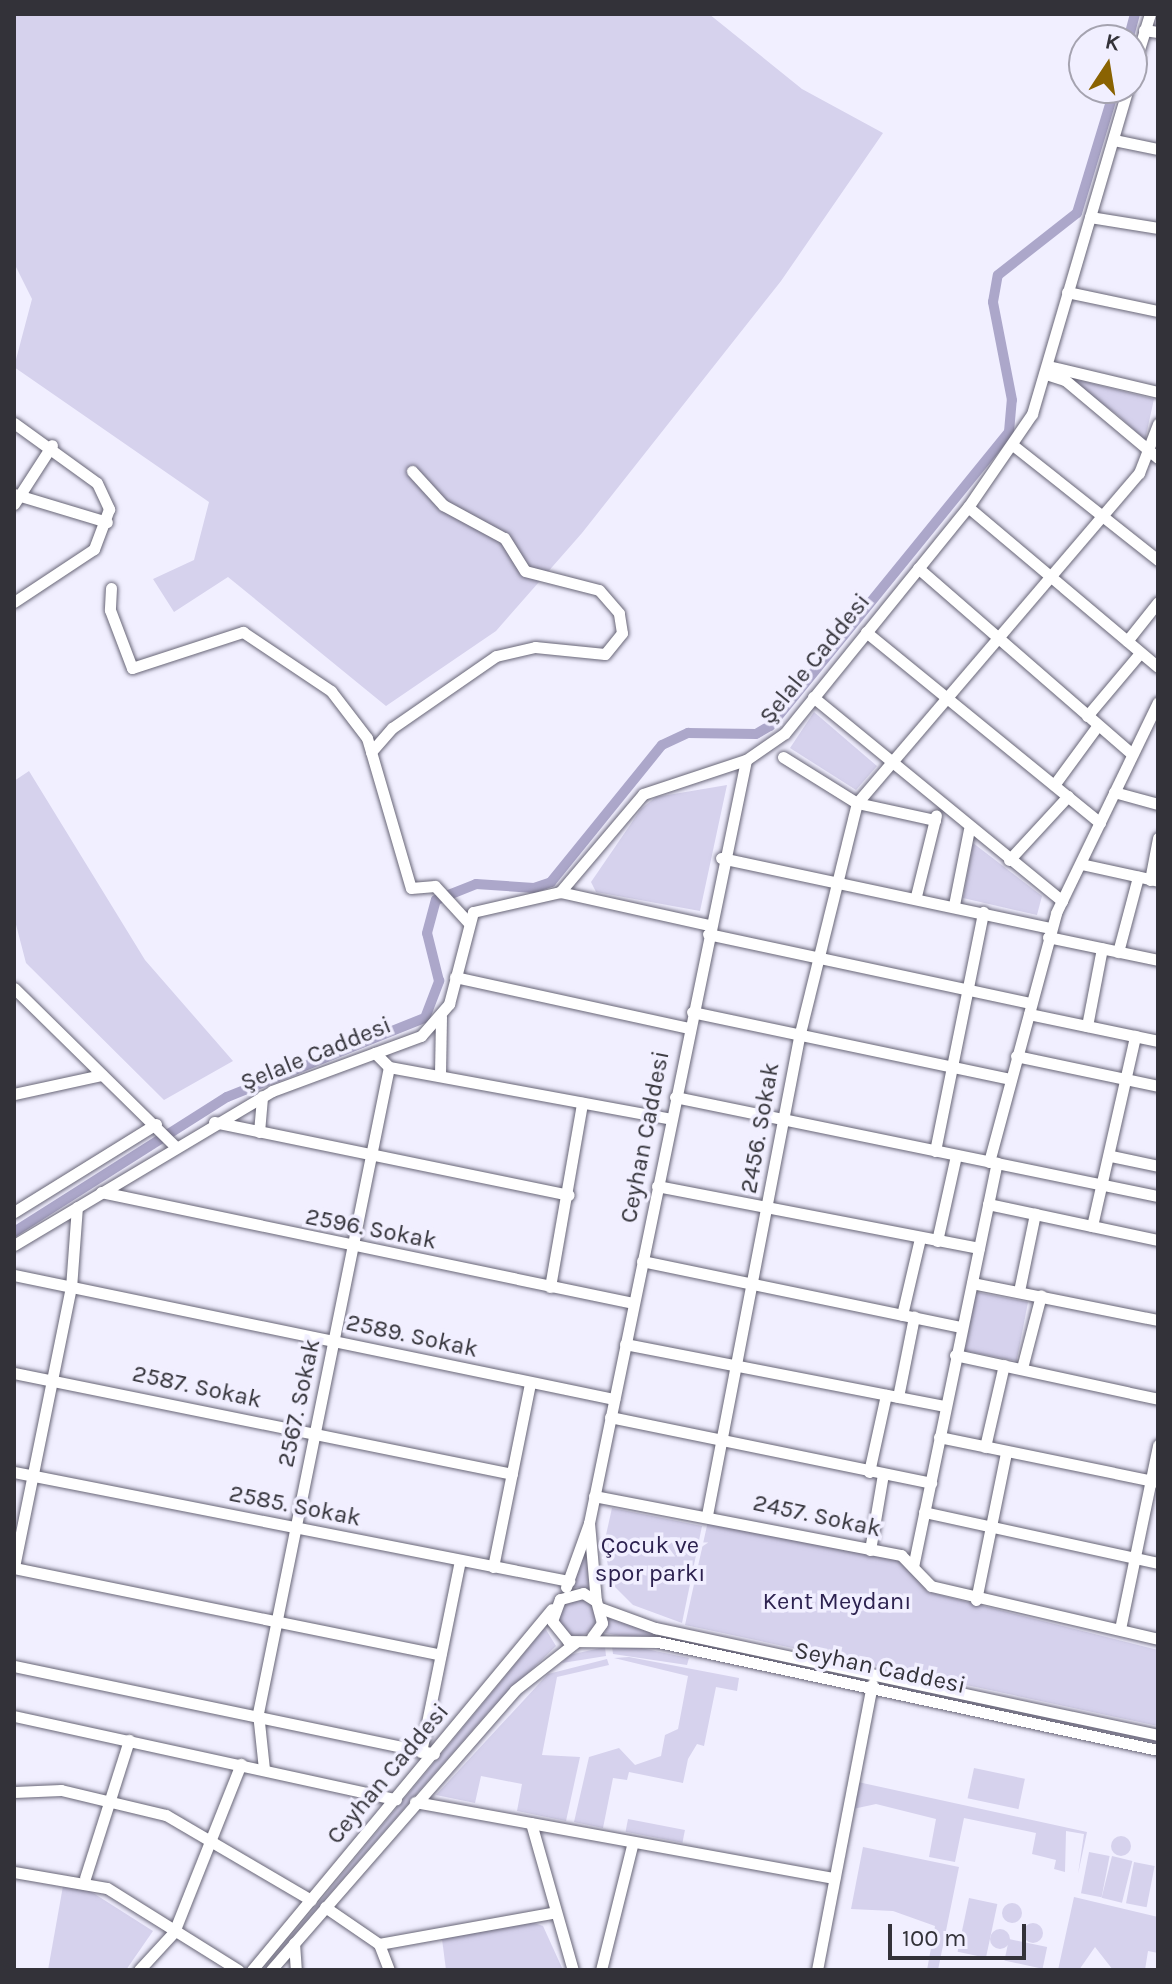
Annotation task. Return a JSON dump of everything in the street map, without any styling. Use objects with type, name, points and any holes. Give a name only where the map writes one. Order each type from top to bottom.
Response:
[{"type":"street","name":"Şelale Caddesi","points":[[560,892],[643,794],[746,760],[771,748],[968,507],[1014,446],[1047,370],[1124,104]]},
{"type":"street","points":[[1114,140],[1158,149]]},
{"type":"street","points":[[1090,217],[1158,228]]},
{"type":"street","points":[[1067,292],[1158,311]]},
{"type":"street","points":[[1047,370],[1158,392]]},
{"type":"street","points":[[1047,370],[1095,403],[1154,455]]},
{"type":"street","points":[[14,423],[52,445],[101,487],[107,522],[71,571],[14,602]]},
{"type":"street","points":[[1154,455],[1158,424]]},
{"type":"street","points":[[52,445],[15,497],[107,522]]},
{"type":"street","points":[[1014,446],[1101,518],[1158,560]]},
{"type":"street","name":"2456. Sokak","points":[[707,1515],[816,957],[834,877],[857,803],[1054,578],[1154,455]]},
{"type":"street","points":[[371,752],[425,703],[496,656],[535,647],[605,654],[622,633],[619,613],[599,590],[525,571],[504,538],[443,505],[412,471]]},
{"type":"street","points":[[968,507],[1158,667]]},
{"type":"street","points":[[918,568],[1131,753]]},
{"type":"street","points":[[111,588],[110,610],[132,668],[215,637],[253,635],[349,708],[371,752],[411,888],[435,886],[468,922]]},
{"type":"street","points":[[1127,641],[1158,602]]},
{"type":"street","points":[[866,632],[1100,823]]},
{"type":"street","points":[[1087,716],[1140,653]]},
{"type":"street","points":[[813,697],[969,829],[1062,901]]},
{"type":"street","points":[[913,1567],[988,1204],[1006,1078],[1030,1009],[1049,932],[1131,753],[1154,721],[1158,702]]},
{"type":"street","points":[[1054,785],[1098,725]]},
{"type":"street","points":[[783,757],[857,803],[935,820]]},
{"type":"street","name":"Ceyhan Caddesi","points":[[252,1970],[558,1602],[569,1581],[589,1523],[721,858],[746,760]]},
{"type":"street","points":[[1114,792],[1158,804]]},
{"type":"street","points":[[1009,860],[1068,796]]},
{"type":"street","points":[[916,896],[939,802]]},
{"type":"street","points":[[954,905],[969,829]]},
{"type":"street","points":[[1118,952],[1149,879],[1158,838]]},
{"type":"street","points":[[721,858],[834,877],[916,896],[983,912],[1102,948],[1158,960]]},
{"type":"street","points":[[1081,864],[1149,879]]},
{"type":"street","points":[[440,1074],[441,1017],[455,977],[468,922],[484,905],[560,892],[816,957],[967,989],[1087,1026],[1158,1041]]},
{"type":"street","points":[[935,1151],[983,912]]},
{"type":"street","points":[[1087,1026],[1102,948]]},
{"type":"street","points":[[455,977],[689,1028]]},
{"type":"street","points":[[14,988],[175,1146]]},
{"type":"street","points":[[692,1012],[1006,1078]]},
{"type":"street","name":"Şelale Caddesi","points":[[14,1245],[214,1122],[262,1096],[421,1036],[441,1017]]},
{"type":"street","points":[[1092,1226],[1111,1156],[1135,1036]]},
{"type":"street","points":[[375,1053],[389,1067],[671,1119]]},
{"type":"street","points":[[1016,1056],[1158,1086]]},
{"type":"street","name":"2567. Sokak","points":[[264,1769],[258,1713],[294,1528],[336,1341],[389,1067]]},
{"type":"street","points":[[14,1094],[102,1075]]},
{"type":"street","points":[[259,1132],[262,1096]]},
{"type":"street","points":[[675,1097],[1158,1196]]},
{"type":"street","points":[[550,1287],[569,1195],[582,1103]]},
{"type":"street","points":[[214,1122],[569,1195]]},
{"type":"street","points":[[14,1212],[156,1124]]},
{"type":"street","points":[[937,1241],[956,1155]]},
{"type":"street","points":[[1111,1156],[1158,1166]]},
{"type":"street","points":[[657,1186],[979,1248]]},
{"type":"street","name":"2596. Sokak","points":[[101,1192],[354,1249],[633,1303]]},
{"type":"street","points":[[988,1204],[1158,1240]]},
{"type":"street","points":[[77,1207],[71,1288],[14,1568],[440,1655]]},
{"type":"street","points":[[1019,1291],[1035,1214]]},
{"type":"street","points":[[869,1472],[892,1396],[920,1238]]},
{"type":"street","points":[[642,1261],[961,1327]]},
{"type":"street","name":"2589. Sokak","points":[[14,1275],[614,1399]]},
{"type":"street","points":[[972,1283],[1158,1320]]},
{"type":"street","points":[[1022,1368],[1041,1295]]},
{"type":"street","points":[[625,1344],[945,1406]]},
{"type":"street","points":[[955,1355],[1158,1399]]},
{"type":"street","points":[[985,1447],[1004,1365]]},
{"type":"street","name":"2587. Sokak","points":[[14,1373],[512,1474]]},
{"type":"street","points":[[493,1567],[530,1383]]},
{"type":"street","points":[[610,1417],[931,1483]]},
{"type":"street","points":[[939,1437],[1154,1482]]},
{"type":"street","points":[[1120,1629],[1134,1557],[1154,1482],[1158,1445]]},
{"type":"street","points":[[976,1600],[1006,1452]]},
{"type":"street","name":"2585. Sokak","points":[[14,1472],[569,1581]]},
{"type":"street","points":[[870,1550],[883,1474]]},
{"type":"street","name":"2457. Sokak","points":[[594,1496],[707,1515],[901,1555],[931,1586],[976,1600],[1158,1639]]},
{"type":"street","points":[[924,1512],[1158,1563]]},
{"type":"street","name":"Ceyhan Caddesi","points":[[589,1523],[598,1604]]},
{"type":"street","points":[[421,1752],[460,1561]]},
{"type":"street","points":[[575,1592],[598,1604],[592,1637],[576,1642],[555,1630],[558,1602],[575,1592]]},
{"type":"street","name":"Seyhan Caddesi","points":[[598,1604],[642,1625],[1158,1735]]},
{"type":"street","name":"Seyhan Caddesi","points":[[592,1637],[658,1642],[1158,1750]]},
{"type":"street","name":"Ceyhan Caddesi","points":[[271,1970],[415,1802],[535,1669],[576,1642]]},
{"type":"street","points":[[14,1666],[258,1713],[434,1754]]},
{"type":"street","points":[[817,1970],[873,1674]]},
{"type":"street","points":[[14,1716],[396,1799]]},
{"type":"street","points":[[85,1878],[113,1803],[129,1740]]},
{"type":"street","points":[[139,1970],[174,1932],[215,1838],[241,1764]]},
{"type":"street","points":[[14,1792],[61,1790],[166,1815],[215,1838],[311,1900]]},
{"type":"street","points":[[415,1802],[834,1878]]},
{"type":"street","points":[[531,1823],[551,1913],[573,1970]]},
{"type":"street","points":[[601,1970],[633,1842]]},
{"type":"street","points":[[14,1872],[85,1878],[238,1970]]},
{"type":"street","points":[[325,1907],[379,1944],[389,1970]]},
{"type":"street","points":[[379,1944],[551,1913]]},
{"type":"street","points":[[294,1943],[296,1970]]},
{"type":"green space","points":[[14,14],[709,14],[802,89],[883,133],[781,281],[582,533],[496,631],[386,706],[228,577],[174,612],[153,579],[194,560],[209,502],[14,367],[32,299],[14,263]]},
{"type":"green space","points":[[1066,377],[1154,399],[1145,440],[1119,416]]},
{"type":"green space","points":[[814,712],[877,766],[856,790],[790,748]]},
{"type":"green space","points":[[29,771],[145,960],[233,1061],[164,1100],[26,963],[14,917],[14,781]]},
{"type":"green space","points":[[727,785],[700,911],[596,892],[591,882],[641,809],[656,797]]},
{"type":"green space","points":[[973,843],[1042,896],[1037,915],[963,898]]},
{"type":"green space","points":[[976,1292],[1028,1302],[1017,1361],[965,1351]]},
{"type":"green space","name":"Çocuk ve spor parkı","points":[[612,1508],[702,1526],[682,1623],[633,1605],[611,1583],[604,1544]]},
{"type":"green space","name":"Kent Meydanı","points":[[708,1521],[900,1560],[928,1592],[1158,1650],[1158,1726],[685,1625]]},
{"type":"green space","points":[[586,1542],[589,1588],[571,1587]]},
{"type":"green space","points":[[577,1598],[590,1604],[596,1617],[590,1630],[577,1636],[564,1630],[558,1617],[564,1604]]},
{"type":"green space","points":[[609,1618],[657,1634],[865,1681],[605,1633]]},
{"type":"green space","points":[[545,1628],[556,1646],[490,1710],[263,1970]]},
{"type":"green space","points":[[612,1646],[636,1647],[689,1658],[687,1665],[613,1654]]},
{"type":"green space","points":[[605,1647],[606,1656],[562,1663],[569,1655]]},
{"type":"green space","points":[[629,1657],[739,1678],[737,1691],[716,1687],[704,1746],[697,1744],[688,1759],[683,1783],[629,1772],[627,1780],[613,1778],[603,1828],[574,1822],[589,1757],[619,1748],[635,1765],[661,1756],[665,1735],[678,1729],[688,1676],[614,1658]]},
{"type":"green space","points":[[607,1659],[609,1665],[557,1677],[542,1755],[580,1757],[566,1821],[517,1811],[522,1784],[481,1776],[475,1803],[436,1795],[548,1674]]},
{"type":"green space","points":[[877,1681],[1158,1741],[1158,1743],[877,1684]]},
{"type":"green space","points":[[974,1768],[1025,1779],[1018,1809],[968,1798]]},
{"type":"green space","points":[[858,1782],[1087,1832],[1078,1874],[1084,1834],[1066,1831],[1065,1872],[1054,1869],[1056,1860],[1032,1854],[1036,1833],[964,1818],[955,1862],[929,1857],[936,1819],[876,1804],[853,1809]]},
{"type":"green space","points":[[628,1819],[685,1830],[682,1843],[626,1832]]},
{"type":"green space","points":[[1117,1836],[1125,1836],[1131,1846],[1125,1856],[1117,1856],[1111,1850],[1111,1842]]},
{"type":"green space","points":[[863,1847],[959,1867],[938,1970],[927,1970],[935,1926],[893,1911],[851,1909]]},
{"type":"green space","points":[[1089,1852],[1110,1856],[1102,1897],[1081,1893]]},
{"type":"green space","points":[[1112,1856],[1132,1861],[1122,1903],[1102,1898]]},
{"type":"green space","points":[[1134,1862],[1155,1866],[1147,1907],[1126,1903]]},
{"type":"green space","points":[[79,1884],[153,1931],[126,1970],[48,1970],[63,1886]]},
{"type":"green space","points":[[1074,1897],[1158,1917],[1158,1953],[1148,1951],[1145,1970],[1113,1970],[1095,1947],[1079,1970],[1058,1970]]},
{"type":"green space","points":[[969,1898],[997,1904],[986,1958],[958,1952]]},
{"type":"green space","points":[[1012,1903],[1019,1906],[1022,1913],[1019,1920],[1012,1923],[1005,1920],[1002,1913],[1005,1906]]},
{"type":"green space","points":[[531,1922],[543,1926],[563,1970],[446,1970],[442,1939]]},
{"type":"green space","points":[[1033,1923],[1040,1926],[1043,1933],[1040,1940],[1033,1943],[1026,1940],[1023,1933],[1026,1926]]},
{"type":"green space","points":[[1000,1929],[1007,1932],[1010,1939],[1007,1946],[1000,1949],[993,1946],[990,1939],[993,1932]]},
{"type":"green space","points":[[1009,1939],[1047,1947],[1043,1969],[1004,1961]]},
{"type":"waterway","points":[[1132,24],[1135,14]]},
{"type":"waterway","points":[[14,1232],[227,1097],[425,1018],[439,981],[427,933],[436,900],[476,884],[534,888],[551,882],[662,745],[688,733],[756,734],[770,726],[1009,432],[1012,400],[993,302],[998,275],[1077,213],[1110,104]]}]
